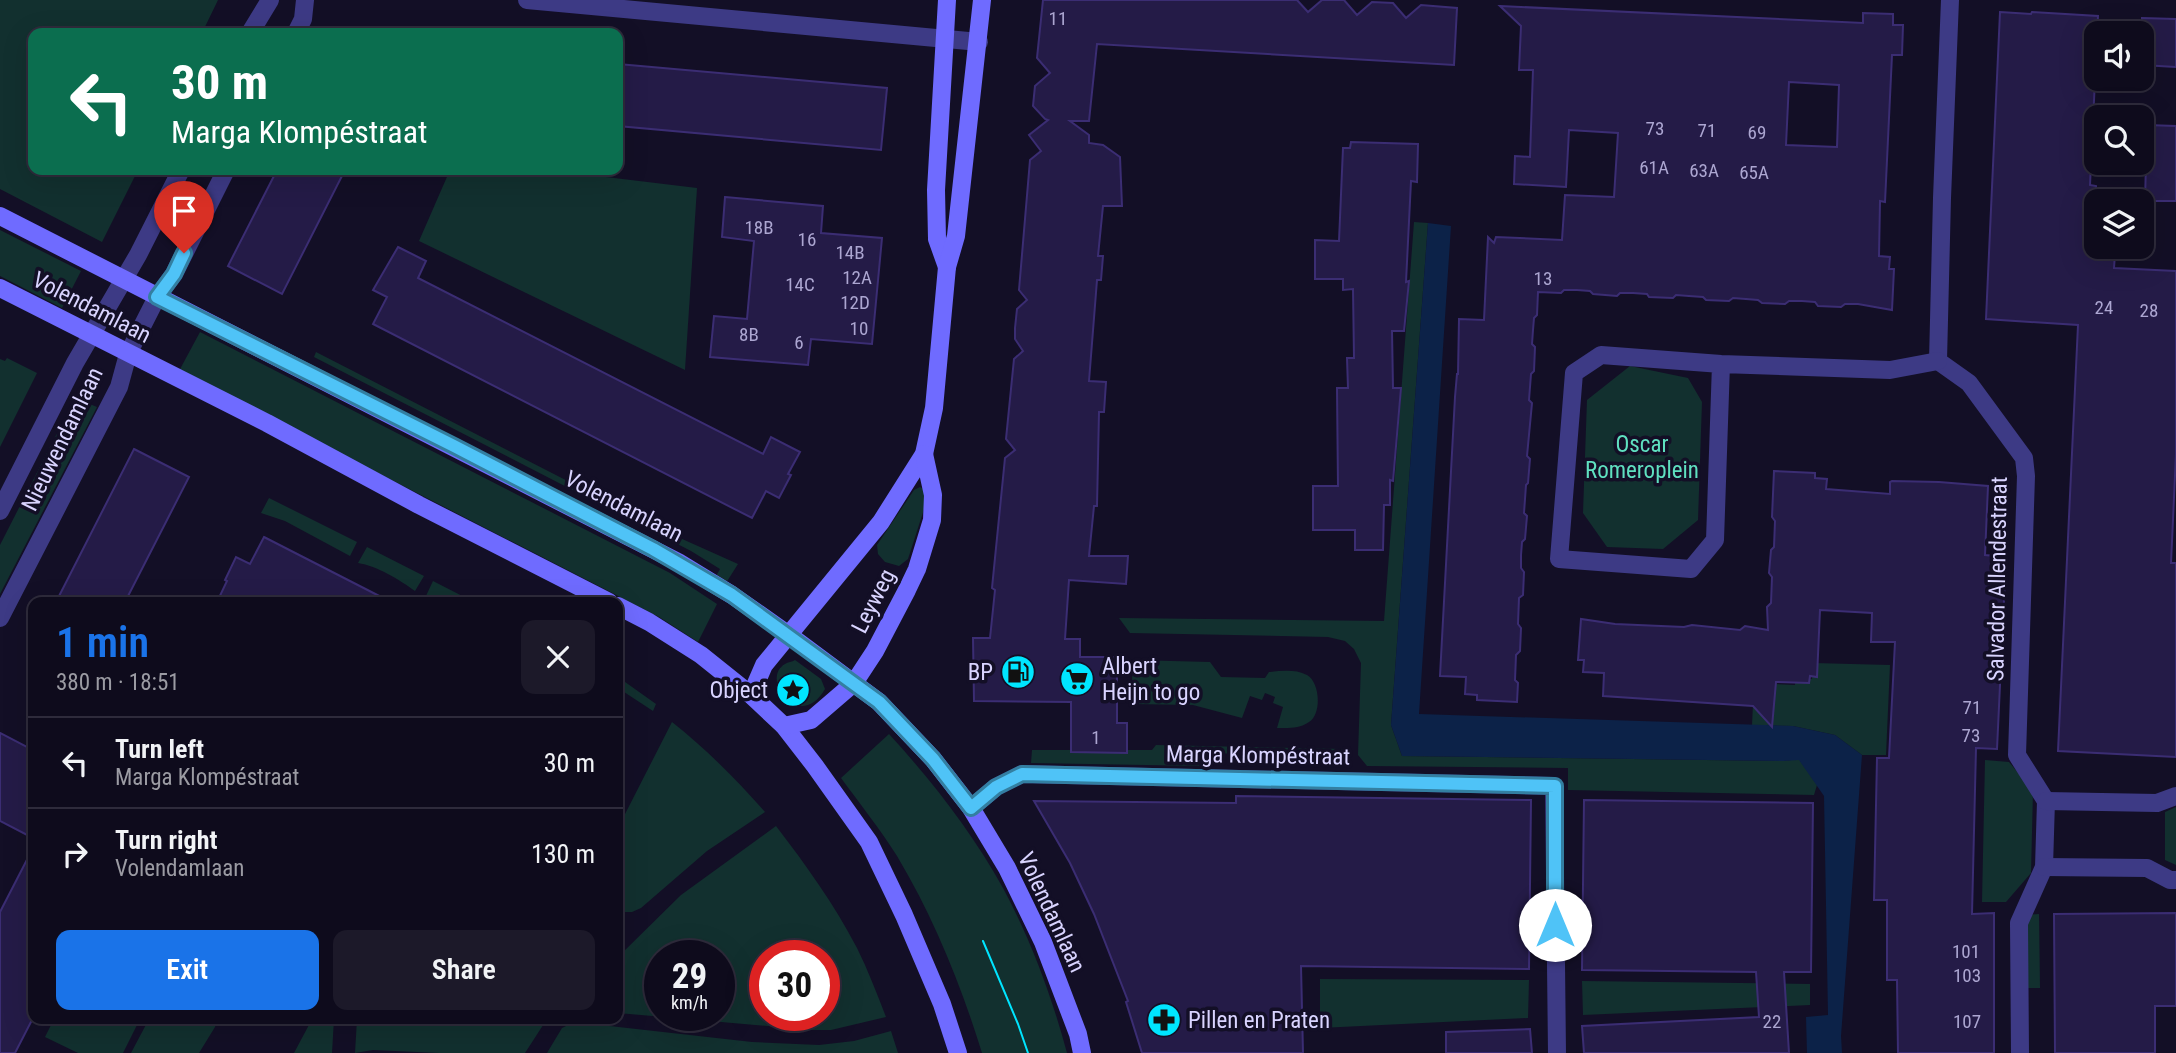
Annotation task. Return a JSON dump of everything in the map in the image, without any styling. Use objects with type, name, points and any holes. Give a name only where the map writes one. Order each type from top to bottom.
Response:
[{"type":"street","points":[[253,28],[270,0]]},
{"type":"street","points":[[298,28],[303,19],[305,0]]},
{"type":"street","points":[[527,0],[979,41]]},
{"type":"street","name":"Leyweg","points":[[947,0],[936,190],[937,239],[947,267]]},
{"type":"street","name":"Leyweg","points":[[751,695],[764,665],[881,522],[924,454],[934,408],[947,267],[956,236],[982,0]]},
{"type":"street","points":[[1721,364],[1715,540],[1690,569],[1559,559],[1574,373],[1601,355],[1721,364],[1890,370],[1938,361],[1950,0]]},
{"type":"street","name":"Nieuwendamlaan","points":[[0,511],[75,363],[124,280],[178,175]]},
{"type":"street","name":"Nieuwendamlaan","points":[[0,618],[119,387],[128,354],[157,297],[174,274],[224,175]]},
{"type":"street","name":"Volendamlaan","points":[[0,216],[678,562],[732,595],[854,683],[885,708],[933,759],[971,808],[1007,868],[1043,942],[1078,1034],[1082,1053]]},
{"type":"street","name":"Volendamlaan","points":[[0,288],[267,423],[419,505],[599,597]]},
{"type":"street","name":"Salvador Allendestraat","points":[[1938,361],[1969,383],[2024,458],[2026,476],[2017,755],[2046,801]]},
{"type":"street","name":"Leyweg","points":[[784,726],[811,720],[854,683],[917,569],[932,520],[933,495],[924,454]]},
{"type":"street","points":[[623,609],[701,655],[751,695],[784,726],[815,766],[869,842],[905,915],[942,1003],[958,1053]]},
{"type":"street","name":"Marga Klompéstraat","points":[[971,808],[996,787],[1022,774],[1555,786],[1557,1053]]},
{"type":"street","points":[[2020,1053],[2019,923],[2044,867],[2046,801],[2157,803],[2176,796]]},
{"type":"street","points":[[2044,867],[2147,868],[2170,880],[2176,880]]},
{"type":"green space","points":[[0,0],[218,0],[204,28],[28,28],[28,175],[136,175],[102,242],[0,189]]},
{"type":"green space","points":[[448,175],[589,175],[697,188],[685,370],[419,241]]},
{"type":"green space","points":[[1414,222],[1428,223],[1391,725],[1402,756],[1784,761],[1799,759],[1817,785],[1814,795],[1568,790],[1568,768],[1367,766],[1358,755],[1361,663],[1354,649],[1345,641],[1328,637],[1130,633],[1119,618],[1384,621]]},
{"type":"green space","points":[[0,230],[81,271],[62,308],[0,276]]},
{"type":"green space","points":[[200,332],[670,573],[717,604],[698,642],[623,597],[179,371]]},
{"type":"green space","points":[[316,352],[671,534],[738,564],[726,583],[716,576],[720,569],[691,551],[314,357]]},
{"type":"green space","points":[[7,358],[37,373],[0,447],[0,359],[5,361]]},
{"type":"green space","name":"Oscar Romeroplein","points":[[1630,366],[1688,378],[1702,402],[1698,520],[1663,549],[1607,547],[1583,513],[1587,400]]},
{"type":"green space","points":[[75,398],[97,407],[0,594],[0,545]]},
{"type":"green space","points":[[920,487],[925,490],[927,500],[908,559],[899,566],[885,562],[878,554],[877,545],[914,490]]},
{"type":"green space","points":[[269,498],[357,542],[350,556],[285,521],[261,513]]},
{"type":"green space","points":[[367,547],[424,576],[415,591],[380,570],[358,563]]},
{"type":"green space","points":[[433,581],[464,597],[425,597]]},
{"type":"green space","points":[[795,660],[821,679],[825,689],[815,701],[805,706],[786,699],[777,680],[778,671]]},
{"type":"green space","points":[[1133,660],[1210,662],[1221,677],[1265,678],[1269,672],[1302,673],[1315,684],[1318,705],[1309,722],[1294,728],[1277,728],[1283,707],[1273,703],[1275,697],[1265,693],[1262,700],[1250,696],[1242,718],[1193,705],[1131,704]]},
{"type":"green space","points":[[1813,663],[1890,665],[1886,755],[1862,755],[1835,735],[1793,726],[1752,725],[1754,683],[1795,685],[1795,679],[1812,679]]},
{"type":"green space","points":[[623,681],[656,704],[653,711],[623,691]]},
{"type":"green space","points":[[672,722],[720,765],[765,812],[707,851],[641,908],[632,912],[623,912],[623,818]]},
{"type":"green space","points":[[889,734],[950,808],[1003,888],[1040,969],[1067,1053],[982,1053],[956,977],[923,903],[890,846],[841,778]]},
{"type":"green space","points":[[1156,745],[1344,749],[1344,756],[1204,753],[1202,766],[1031,763],[1032,750],[1152,750]]},
{"type":"green space","points":[[1985,760],[2009,762],[2033,791],[2031,873],[2006,902],[1982,902]]},
{"type":"green space","points":[[2176,807],[2176,865],[2165,860],[2165,812]]},
{"type":"green space","points":[[776,826],[819,885],[848,932],[886,1017],[840,1028],[840,940],[749,940],[749,1024],[735,1023],[735,940],[644,940],[644,1015],[623,1013],[623,952],[681,895]]},
{"type":"green space","points":[[2039,914],[2040,988],[2025,988],[2026,915]]},
{"type":"green space","points":[[1320,979],[1529,980],[1528,1018],[1320,1028]]},
{"type":"green space","points":[[1582,981],[1810,984],[1810,1005],[1583,1015]]},
{"type":"green space","points":[[51,1024],[138,1024],[123,1053],[78,1053],[45,1037]]},
{"type":"green space","points":[[146,1024],[216,1024],[199,1053],[131,1053]]},
{"type":"green space","points":[[309,1024],[334,1024],[332,1053],[294,1053]]},
{"type":"green space","points":[[357,1024],[544,1024],[525,1053],[373,1050],[355,1053]]},
{"type":"green space","points":[[570,1024],[592,1024],[752,1042],[819,1045],[854,1041],[891,1031],[898,1053],[547,1053],[562,1028]]},
{"type":"water","points":[[1428,223],[1451,226],[1419,714],[1793,726],[1835,735],[1862,755],[1841,1036],[1842,1053],[1807,1053],[1806,1017],[1828,1015],[1824,796],[1799,760],[1402,756],[1391,725]]},
{"type":"building","points":[[1043,0],[1297,0],[1308,12],[1322,0],[1344,0],[1357,15],[1372,2],[1393,3],[1406,18],[1421,5],[1457,8],[1454,65],[1097,44],[1089,121],[1070,121],[1089,135],[1089,143],[1103,145],[1120,157],[1122,206],[1103,206],[1098,256],[1103,256],[1101,280],[1097,280],[1089,381],[1106,382],[1104,412],[1099,412],[1097,506],[1094,506],[1089,556],[1128,556],[1126,584],[1069,580],[1065,639],[1080,639],[1080,657],[1117,657],[1117,723],[1127,723],[1127,753],[1071,752],[1071,702],[974,701],[973,638],[990,638],[995,590],[992,588],[1005,458],[1015,450],[1006,439],[1014,359],[1023,351],[1015,339],[1015,328],[1017,309],[1027,300],[1019,290],[1030,160],[1041,151],[1029,135],[1048,120],[1033,106],[1035,86],[1050,73],[1037,58]]},
{"type":"building","points":[[1500,6],[1863,23],[1863,13],[1893,14],[1893,25],[1903,25],[1902,55],[1892,55],[1885,202],[1880,201],[1879,256],[1890,257],[1889,269],[1894,269],[1892,310],[1858,304],[1845,304],[1841,307],[1818,306],[1815,302],[1802,301],[1789,301],[1785,304],[1733,298],[1729,301],[1706,300],[1703,297],[1676,295],[1673,298],[1620,293],[1617,296],[1577,290],[1564,290],[1561,293],[1538,292],[1532,344],[1535,347],[1534,371],[1531,374],[1529,400],[1532,403],[1527,456],[1530,459],[1524,513],[1527,516],[1521,555],[1521,568],[1524,572],[1523,595],[1519,598],[1518,624],[1521,628],[1520,651],[1516,655],[1517,702],[1477,700],[1477,695],[1465,694],[1466,677],[1440,676],[1459,319],[1484,320],[1488,237],[1494,243],[1496,237],[1562,240],[1565,195],[1614,197],[1618,133],[1569,130],[1566,187],[1514,184],[1515,156],[1530,157],[1533,70],[1519,70],[1521,26]],"holes":[[[1789,82],[1839,85],[1837,147],[1786,145]]]},
{"type":"building","points":[[2000,12],[2098,16],[2098,21],[2084,21],[2084,91],[2094,91],[2094,105],[2084,105],[2084,175],[2090,175],[2090,185],[2096,186],[2096,189],[2084,189],[2084,259],[2115,259],[2114,268],[2176,271],[2176,454],[2171,563],[2176,563],[2176,757],[2058,751],[2078,325],[1986,319]]},
{"type":"building","points":[[2142,18],[2176,19],[2176,67],[2154,66],[2154,21],[2142,21]]},
{"type":"building","points":[[623,64],[887,88],[881,150],[623,126]]},
{"type":"building","points":[[2154,125],[2176,126],[2176,201],[2154,201],[2154,189],[2145,189],[2146,175],[2154,175]]},
{"type":"building","points":[[1351,142],[1418,144],[1417,182],[1411,181],[1406,282],[1409,281],[1404,331],[1392,331],[1393,388],[1401,388],[1393,481],[1390,480],[1390,505],[1384,505],[1383,550],[1355,550],[1355,530],[1313,530],[1313,486],[1338,486],[1337,388],[1348,388],[1347,358],[1354,358],[1353,289],[1343,290],[1343,279],[1315,279],[1315,240],[1339,241],[1343,148],[1350,148]]},
{"type":"building","points":[[274,175],[342,175],[282,294],[228,266]]},
{"type":"building","points":[[725,197],[823,206],[821,233],[882,238],[872,344],[811,339],[808,365],[710,357],[714,316],[747,319],[754,241],[722,237]]},
{"type":"building","points":[[398,247],[426,261],[418,278],[763,454],[771,437],[800,452],[779,498],[766,491],[752,518],[373,324],[387,297],[373,290]]},
{"type":"building","points":[[134,449],[189,477],[128,597],[59,597]]},
{"type":"building","points":[[1774,471],[1815,473],[1815,478],[1827,479],[1826,489],[1890,494],[1892,481],[1988,486],[1985,555],[2006,557],[1997,749],[1976,748],[1972,914],[1994,913],[1994,1053],[1898,1053],[1897,980],[1887,980],[1887,900],[1874,900],[1877,758],[1889,758],[1895,642],[1871,642],[1872,613],[1820,610],[1817,677],[1810,676],[1809,683],[1776,682],[1772,727],[1753,706],[1603,696],[1604,673],[1583,672],[1584,660],[1578,660],[1581,619],[1615,624],[1684,627],[1692,625],[1740,630],[1745,626],[1768,630],[1767,607],[1771,603],[1772,577],[1769,573],[1775,521],[1772,517]]},
{"type":"building","points":[[264,537],[381,597],[219,597],[236,557],[250,564]]},
{"type":"building","points":[[0,733],[28,747],[28,835],[0,821]]},
{"type":"building","points":[[1236,796],[1531,800],[1529,969],[1301,966],[1303,1053],[1142,1053],[1126,1002],[1128,1001],[1094,914],[1070,863],[1034,801],[1236,803]]},
{"type":"building","points":[[1584,800],[1813,803],[1811,972],[1784,972],[1789,1053],[1584,1053],[1582,1026],[1759,1017],[1756,972],[1582,970]]},
{"type":"building","points":[[28,858],[30,1024],[15,1053],[0,1053],[0,912]]},
{"type":"building","points":[[2176,913],[2176,1006],[2155,1006],[2155,1053],[2055,1053],[2054,914]]},
{"type":"building","points":[[1530,1029],[1532,1053],[1446,1053],[1446,1032]]},
{"type":"tram line","points":[[983,941],[1028,1053]]},
{"type":"place","name":"BP","points":[[1018,672]]},
{"type":"place","name":"Albert Heijn to go","points":[[1077,679]]},
{"type":"place","name":"Object","points":[[793,690]]},
{"type":"place","name":"Pillen en Praten","points":[[1164,1020]]},
{"type":"route","points":[[184,253],[174,274],[157,297],[653,549],[732,595],[879,702],[933,759],[971,808],[996,787],[1022,774],[1555,786],[1555,925]]}]
